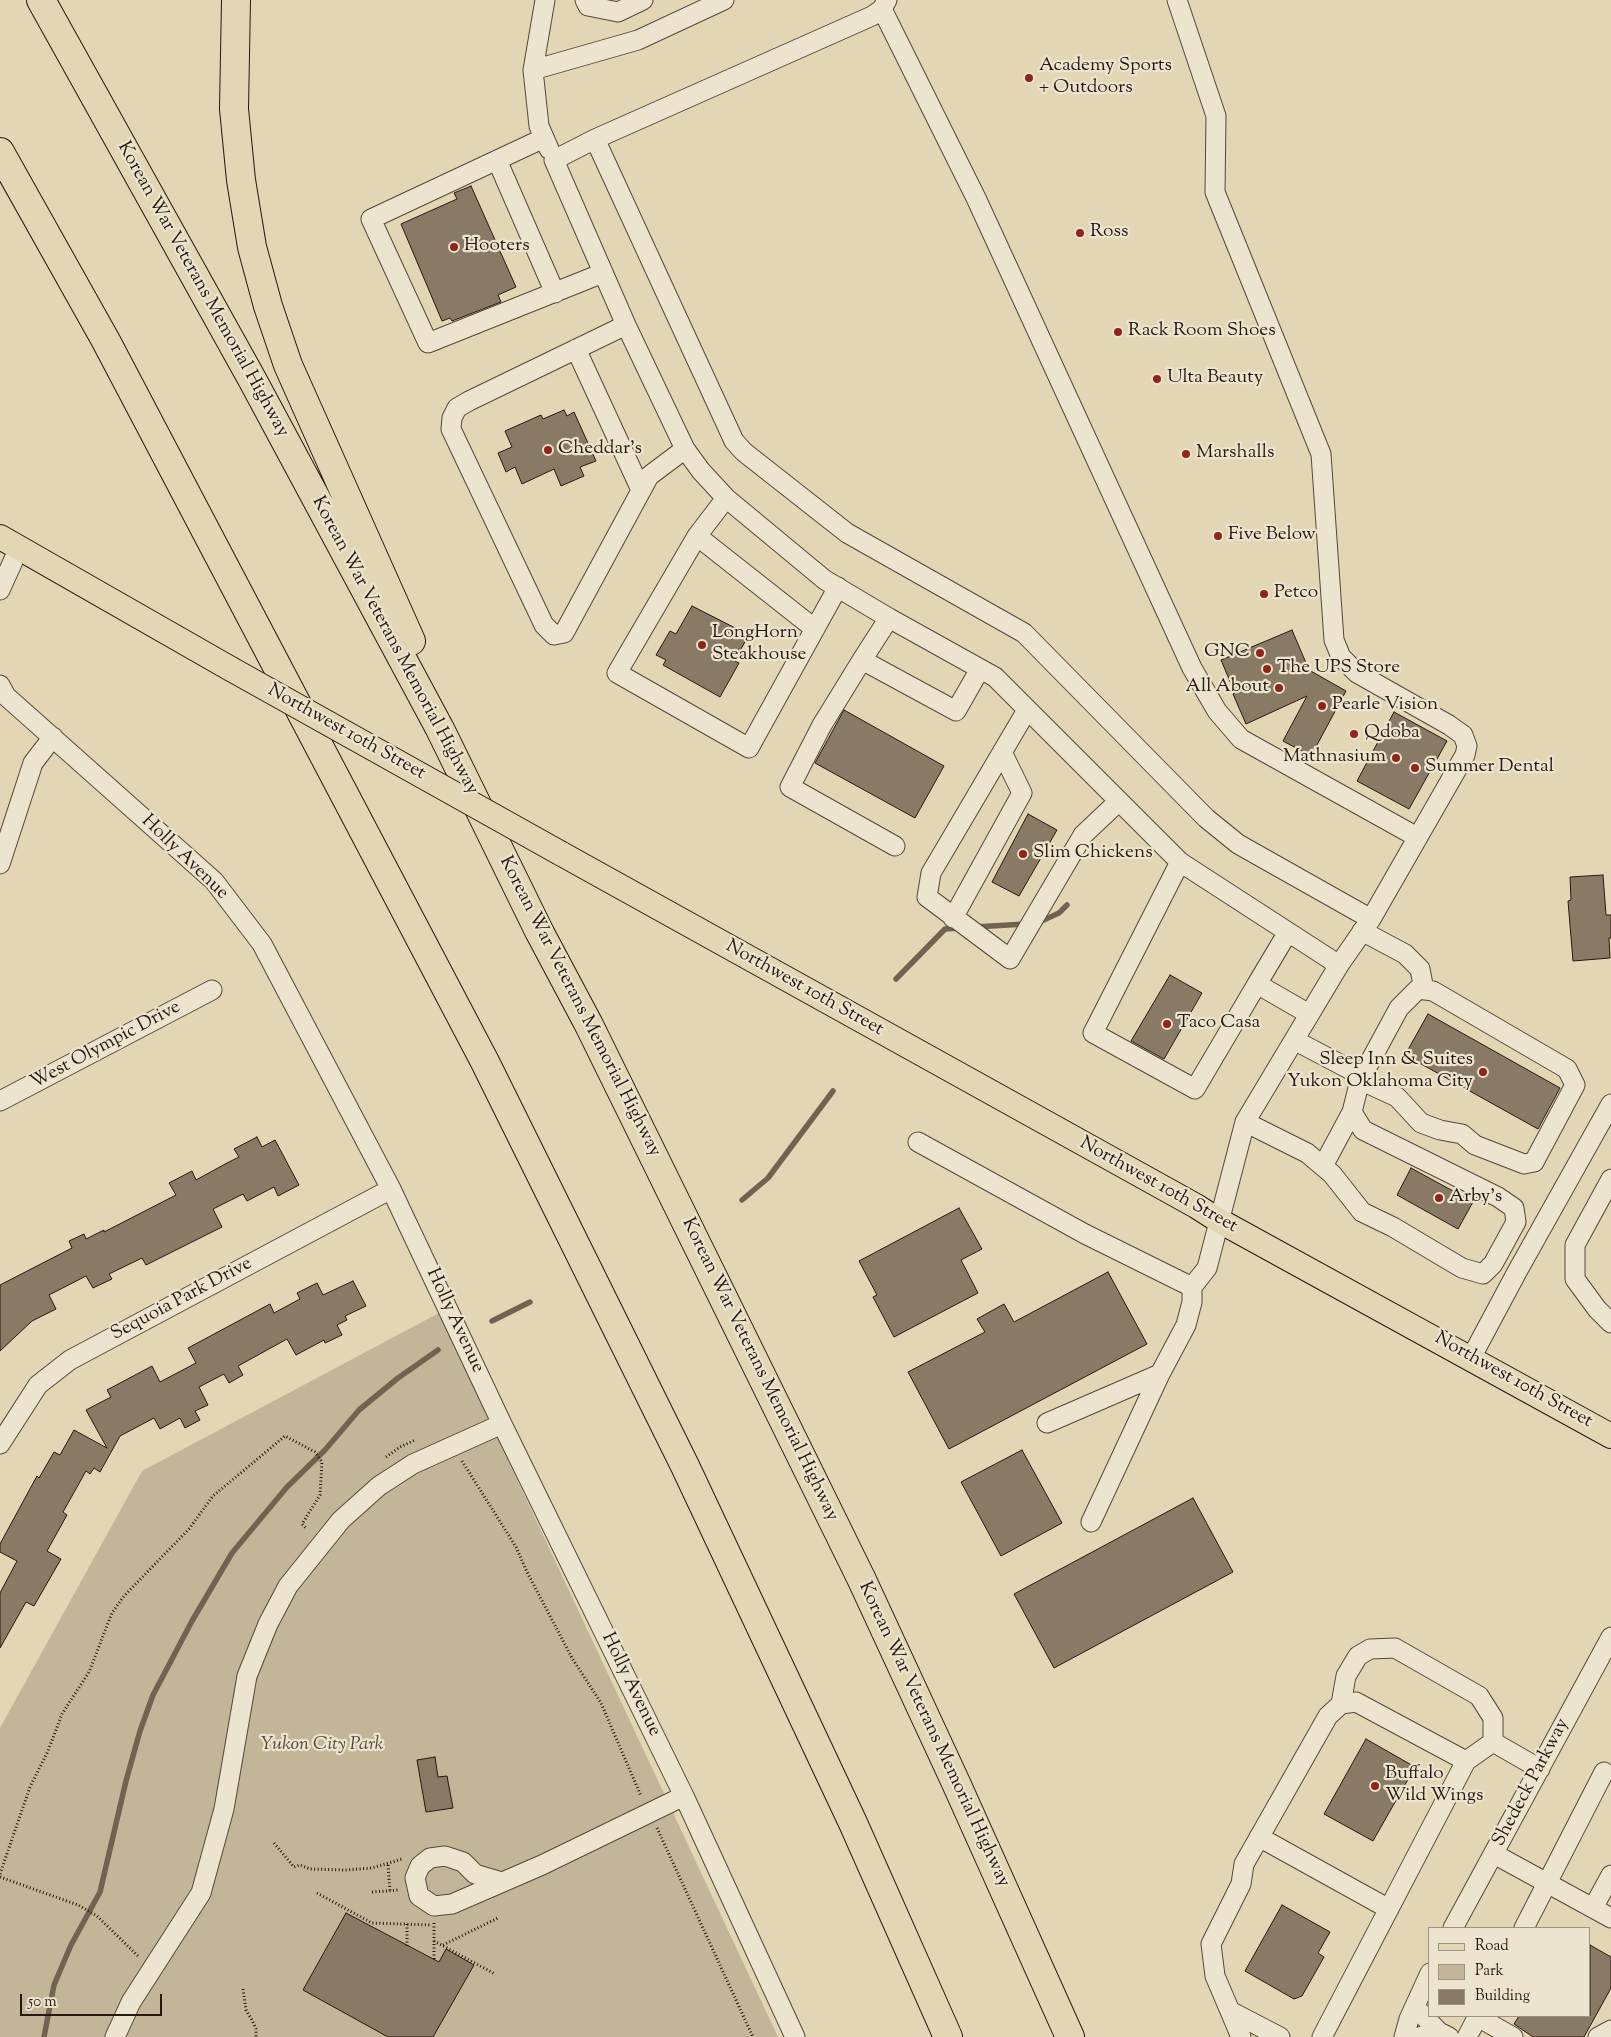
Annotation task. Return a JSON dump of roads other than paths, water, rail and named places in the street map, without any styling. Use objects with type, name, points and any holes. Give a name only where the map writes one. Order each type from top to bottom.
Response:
[{"type":"highway","name":"Korean War Veterans Memorial Highway","points":[[41,0],[252,379],[440,730],[539,931],[594,1034],[856,1570],[960,1792],[1070,2037]]},
{"type":"highway","points":[[236,0],[234,110],[239,162],[252,247],[268,306],[288,365],[407,630],[440,730]]},
{"type":"highway","points":[[0,152],[111,349],[485,1062],[685,1466],[853,1823],[948,2037]]},
{"type":"main road","name":"Northwest 10th Street","points":[[10,542],[560,853],[1196,1206],[1218,1220],[1611,1436]]},
{"type":"street","points":[[544,0],[534,70],[538,126],[626,325],[685,450],[700,471],[726,498],[825,580],[995,677],[1180,862],[1339,966]]},
{"type":"street","points":[[585,0],[588,6],[618,12],[643,0]]},
{"type":"street","points":[[534,70],[638,40],[724,0]]},
{"type":"street","points":[[1091,1522],[1160,1374],[1186,1325],[1192,1302],[1192,1287],[1207,1268],[1245,1122],[1309,1014],[1367,925],[1465,755],[1467,746],[1463,735],[1449,725],[1357,673],[1341,657],[1334,640],[1321,454],[1215,192],[1216,116],[1177,0]]},
{"type":"street","points":[[554,160],[594,139],[872,16],[885,4],[1192,668],[1217,712],[1242,739],[1417,837]]},
{"type":"street","points":[[544,138],[371,219],[428,343],[603,274]]},
{"type":"street","points":[[594,139],[734,441],[744,452],[847,533],[1024,633],[1206,818],[1238,844],[1367,925],[1405,954],[1420,969],[1424,990]]},
{"type":"street","points":[[497,160],[555,293]]},
{"type":"street","points":[[626,325],[469,401],[457,408],[452,418],[451,429],[544,625],[554,635],[564,632],[649,476],[685,450]]},
{"type":"street","points":[[576,349],[641,490]]},
{"type":"street","points":[[726,498],[697,536],[617,673],[748,748],[838,587]]},
{"type":"street","points":[[697,536],[815,629]]},
{"type":"street","points":[[0,590],[10,542]]},
{"type":"street","points":[[889,618],[822,725],[790,787],[895,846]]},
{"type":"street","points":[[862,660],[956,711],[980,669]]},
{"type":"street","name":"Holly Avenue","points":[[0,685],[6,696],[214,882],[262,944],[391,1189],[502,1424],[684,1796],[795,2037]]},
{"type":"street","points":[[1027,710],[931,873],[927,897],[1010,959],[1083,835],[1119,801]]},
{"type":"street","points":[[0,864],[33,763],[53,737]]},
{"type":"street","points":[[953,918],[1022,793],[1002,752]]},
{"type":"street","points":[[1180,862],[1093,1033],[1196,1090],[1288,932]]},
{"type":"street","points":[[1257,984],[1309,1014]]},
{"type":"street","points":[[1294,1040],[1351,1070],[1360,1080],[1397,1096],[1421,1122],[1440,1130],[1462,1134],[1475,1145],[1524,1164],[1534,1162],[1575,1085],[1567,1069],[1433,991],[1418,989],[1399,1008],[1360,1080],[1352,1112],[1323,1166]]},
{"type":"street","name":"West Olympic Drive","points":[[0,1102],[212,990]]},
{"type":"street","points":[[1471,1358],[1611,1104]]},
{"type":"street","points":[[1245,1122],[1307,1153],[1332,1174],[1362,1212],[1393,1227],[1462,1268],[1484,1274],[1493,1264],[1516,1222],[1514,1208],[1498,1197],[1363,1130],[1352,1112]]},
{"type":"street","points":[[918,1142],[1085,1234],[1192,1287]]},
{"type":"street","points":[[1611,1179],[1574,1245],[1575,1279],[1611,1323]]},
{"type":"street","name":"Sequoia Park Drive","points":[[0,1444],[38,1385],[70,1360],[391,1189]]},
{"type":"street","points":[[1047,1423],[1160,1374]]},
{"type":"street","points":[[116,2037],[131,2002],[201,1893],[224,1809],[247,1676],[268,1624],[288,1586],[341,1520],[379,1486],[413,1464],[502,1424]]},
{"type":"street","name":"Shedeck Parkway","points":[[1454,1927],[1611,1637]]},
{"type":"street","points":[[1341,1704],[1346,1676],[1358,1656],[1370,1649],[1395,1648],[1479,1696],[1493,1718],[1493,1742]]},
{"type":"street","points":[[1242,2037],[1215,1976],[1211,1944],[1242,1884],[1244,1864],[1328,1716],[1341,1704],[1356,1702],[1466,1761]]},
{"type":"street","points":[[1493,1742],[1540,1768]]},
{"type":"street","points":[[1322,2037],[1466,1761],[1493,1742]]},
{"type":"street","points":[[1525,1927],[1609,1770]]},
{"type":"street","points":[[502,1882],[475,1874],[463,1862],[445,1856],[430,1858],[420,1866],[415,1878],[419,1896],[434,1916],[452,1904],[542,1865],[684,1796]]},
{"type":"street","points":[[1259,1837],[1389,1909]]},
{"type":"street","points":[[1494,1854],[1611,1918]]},
{"type":"street","points":[[1593,1908],[1611,1875]]},
{"type":"street","points":[[1404,2037],[1428,1977]]},
{"type":"street","points":[[1415,2006],[1444,2034]]},
{"type":"street","points":[[1230,2011],[1280,2037]]},
{"type":"street","points":[[1467,2037],[1477,2017]]},
{"type":"street","points":[[1480,2017],[1513,2037]]},
{"type":"street","points":[[1598,2037],[1611,2030]]},
{"type":"street","points":[[1419,2037],[1444,2034]]},
{"type":"waterway","points":[[1037,923],[1059,913],[1067,905]]},
{"type":"waterway","points":[[975,927],[1025,924]]},
{"type":"waterway","points":[[896,979],[945,929],[960,928]]},
{"type":"waterway","points":[[742,1200],[768,1178],[833,1091]]},
{"type":"waterway","points":[[492,1321],[530,1302]]},
{"type":"waterway","points":[[44,2037],[54,1985],[71,1945],[100,1892],[126,1781],[140,1731],[153,1695],[192,1621],[232,1553],[287,1487],[325,1450],[359,1410],[398,1378],[438,1350]]},
{"type":"place","name":"Academy Sports + Outdoors","points":[[1029,78]]},
{"type":"place","name":"Ross","points":[[1080,233]]},
{"type":"place","name":"Hooters","points":[[454,247]]},
{"type":"place","name":"Rack Room Shoes","points":[[1118,332]]},
{"type":"place","name":"Ulta Beauty","points":[[1157,379]]},
{"type":"place","name":"Cheddar's","points":[[548,450]]},
{"type":"place","name":"Marshalls","points":[[1186,454]]},
{"type":"place","name":"Five Below","points":[[1218,536]]},
{"type":"place","name":"Petco","points":[[1264,594]]},
{"type":"place","name":"LongHorn Steakhouse","points":[[702,645]]},
{"type":"place","name":"GNC","points":[[1260,653]]},
{"type":"place","name":"The UPS Store","points":[[1267,669]]},
{"type":"place","name":"All About","points":[[1279,688]]},
{"type":"place","name":"Pearle Vision","points":[[1322,706]]},
{"type":"place","name":"Qdoba","points":[[1354,734]]},
{"type":"place","name":"Mathnasium","points":[[1396,758]]},
{"type":"place","name":"Summer Dental","points":[[1415,768]]},
{"type":"place","name":"Slim Chickens","points":[[1023,854]]},
{"type":"place","name":"Taco Casa","points":[[1167,1024]]},
{"type":"place","name":"Sleep Inn & Suites Yukon Oklahoma City","points":[[1483,1072]]},
{"type":"place","name":"Arby's","points":[[1439,1198]]},
{"type":"place","name":"Buffalo Wild Wings","points":[[1375,1786]]},
{"type":"park label","name":"Yukon City Park","points":[[322,1746]]}]
